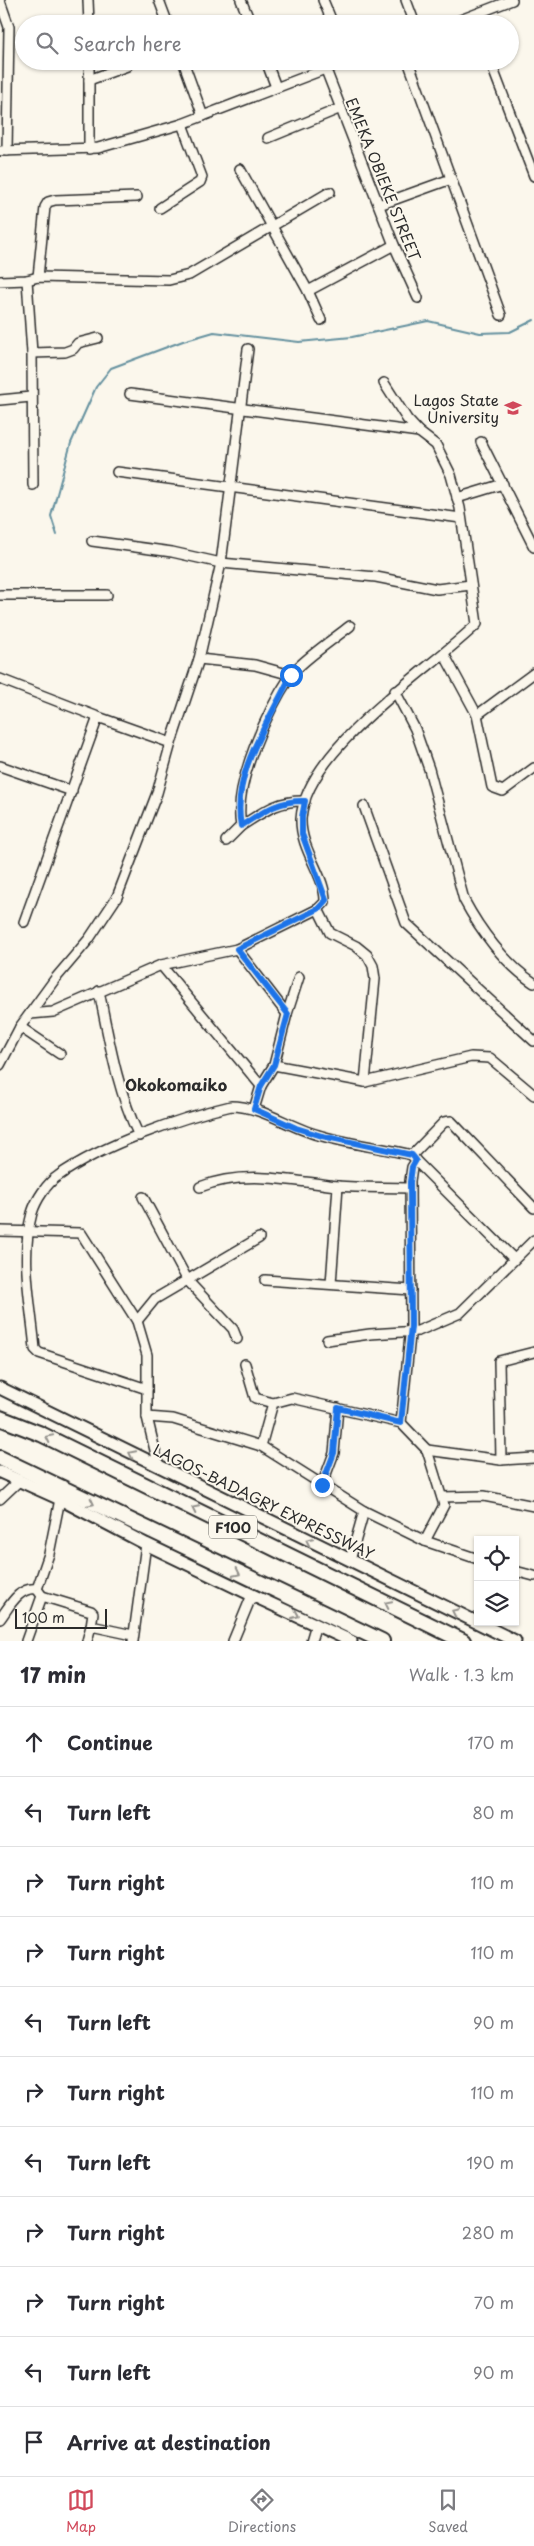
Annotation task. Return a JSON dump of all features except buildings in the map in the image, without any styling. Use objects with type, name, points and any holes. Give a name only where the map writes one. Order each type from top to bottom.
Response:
[{"type":"highway","name":"F100","points":[[0,1418],[50,1438],[463,1641]]},
{"type":"highway","name":"F100","points":[[0,1458],[382,1641]]},
{"type":"main road","name":"LAGOS-BADAGRY EXPRESSWAY","points":[[0,1388],[159,1468],[515,1641]]},
{"type":"main road","points":[[0,1472],[60,1499],[146,1544],[351,1641]]},
{"type":"street","points":[[88,15],[89,0]]},
{"type":"street","points":[[159,0],[165,15]]},
{"type":"street","points":[[241,0],[247,15]]},
{"type":"street","points":[[324,0],[330,15]]},
{"type":"street","points":[[406,0],[412,15]]},
{"type":"street","points":[[479,15],[490,4],[512,0]]},
{"type":"street","points":[[0,1],[9,27],[4,151],[88,149],[182,124],[276,87],[326,70]]},
{"type":"street","points":[[88,149],[89,70]]},
{"type":"street","points":[[89,80],[116,70]]},
{"type":"street","points":[[185,70],[203,116]]},
{"type":"street","points":[[269,70],[276,87]]},
{"type":"street","name":"EMEKA OBIEKE STREET","points":[[326,70],[394,245],[418,298]]},
{"type":"street","points":[[411,70],[501,315]]},
{"type":"street","points":[[494,70],[532,165],[534,176]]},
{"type":"street","points":[[268,138],[341,108]]},
{"type":"street","points":[[160,208],[200,182],[202,177],[182,124]]},
{"type":"street","points":[[240,169],[308,291],[320,320]]},
{"type":"street","points":[[379,205],[451,179]]},
{"type":"street","points":[[0,281],[27,280],[38,277],[169,280],[189,275],[272,228],[330,192]]},
{"type":"street","points":[[38,277],[48,202],[55,200],[137,197]]},
{"type":"street","points":[[308,291],[394,245]]},
{"type":"street","points":[[27,280],[32,354],[33,485]]},
{"type":"street","points":[[32,354],[65,352],[73,349],[78,342],[98,338]]},
{"type":"street","points":[[0,1065],[20,1027],[117,897],[157,793],[171,743],[200,659],[221,564],[248,349]]},
{"type":"street","points":[[30,1014],[53,1012],[161,965],[237,949],[318,909],[325,902],[325,897],[302,834],[302,817],[305,801],[331,757],[395,691],[444,654],[477,624],[477,613],[461,518],[451,475],[436,445],[419,432],[398,406],[384,383]]},
{"type":"street","points":[[130,394],[419,432]]},
{"type":"street","points":[[0,400],[31,397]]},
{"type":"street","points":[[482,442],[534,547]]},
{"type":"street","points":[[116,472],[461,518]]},
{"type":"street","points":[[457,498],[503,484]]},
{"type":"street","points":[[92,541],[172,552],[221,564],[376,577],[437,589],[471,585]]},
{"type":"street","points":[[0,595],[107,595]]},
{"type":"street","points":[[241,826],[238,809],[246,774],[258,737],[291,675],[350,626]]},
{"type":"street","points":[[444,654],[477,715],[492,787],[503,791],[534,768]]},
{"type":"street","points":[[200,659],[255,665],[291,675]]},
{"type":"street","points":[[477,715],[534,673]]},
{"type":"street","points":[[0,679],[171,743]]},
{"type":"street","points":[[395,691],[415,729],[429,769],[464,900],[474,917],[518,972],[534,983]]},
{"type":"street","points":[[24,922],[98,717]]},
{"type":"street","points":[[0,766],[72,791]]},
{"type":"street","points":[[226,841],[241,826],[275,804],[291,800],[305,801]]},
{"type":"street","points":[[364,806],[406,923],[534,1040]]},
{"type":"street","points":[[318,909],[330,933],[356,946],[366,955],[373,966],[375,979],[365,1082]]},
{"type":"street","points":[[237,949],[288,1014]]},
{"type":"street","points":[[161,965],[261,1086]]},
{"type":"street","points":[[254,1109],[261,1086],[274,1065],[299,977]]},
{"type":"street","points":[[100,991],[114,1064],[130,1118],[138,1136]]},
{"type":"street","points":[[20,1027],[60,1054]]},
{"type":"street","points":[[274,1065],[365,1082],[471,1057],[485,1056],[490,1058],[534,1095]]},
{"type":"street","points":[[147,1389],[39,1353],[35,1349],[27,1282],[28,1232],[33,1210],[44,1191],[57,1176],[138,1136],[220,1109],[246,1106],[296,1128],[414,1158],[514,1260]]},
{"type":"street","points":[[401,1423],[410,1333],[410,1188],[414,1158],[444,1122],[448,1121],[455,1125],[534,1208]]},
{"type":"street","points":[[200,1186],[210,1182],[251,1177],[294,1179],[338,1186],[410,1188]]},
{"type":"street","points":[[331,1284],[338,1186]]},
{"type":"street","points":[[143,1197],[188,1281],[233,1329],[237,1339]]},
{"type":"street","points":[[0,1231],[81,1234],[137,1321],[147,1355],[148,1417],[159,1468]]},
{"type":"street","points":[[137,1321],[155,1299],[259,1238]]},
{"type":"street","points":[[327,1340],[370,1334],[410,1333],[460,1313],[534,1240]]},
{"type":"street","points":[[265,1280],[411,1290]]},
{"type":"street","points":[[501,1460],[499,1361],[534,1352]]},
{"type":"street","points":[[245,1364],[255,1398],[273,1403],[292,1398],[401,1423],[427,1450],[444,1505],[425,1541]]},
{"type":"street","points":[[261,1446],[273,1403]]},
{"type":"street","points":[[322,1485],[334,1453],[338,1408]]},
{"type":"street","points":[[148,1417],[174,1419],[199,1425],[261,1446],[364,1511],[425,1541],[474,1558]]},
{"type":"street","points":[[427,1450],[501,1460],[534,1458]]},
{"type":"street","points":[[0,1499],[19,1481]]},
{"type":"street","points":[[442,1497],[484,1496],[534,1506]]},
{"type":"street","points":[[26,1641],[40,1593],[60,1499]]},
{"type":"street","points":[[350,1560],[364,1511]]},
{"type":"street","points":[[92,1626],[133,1638],[146,1544]]},
{"type":"street","points":[[519,1572],[534,1576]]},
{"type":"street","points":[[0,1619],[20,1593],[32,1588],[40,1593],[91,1611],[93,1613],[92,1626],[87,1641]]},
{"type":"street","points":[[233,1641],[252,1595]]},
{"type":"street","points":[[311,1641],[316,1624]]},
{"type":"waterway","points":[[57,535],[51,516],[71,443],[96,387],[111,368],[183,341],[214,332],[299,342],[352,337],[428,321],[480,333],[510,332],[534,320]]},
{"type":"place","name":"Lagos State University","points":[[513,408]]},
{"type":"district","name":"Okokomaiko","points":[[176,1084]]},
{"type":"route","points":[[291,675],[258,737],[246,774],[238,805],[238,813],[241,826],[275,804],[291,800],[305,801],[302,817],[302,834],[326,900],[318,909],[237,949],[288,1014],[274,1065],[261,1086],[254,1109],[296,1128],[322,1136],[412,1155],[416,1160],[412,1167],[410,1182],[411,1326],[401,1423],[390,1422],[338,1408],[334,1453],[322,1485]]}]
